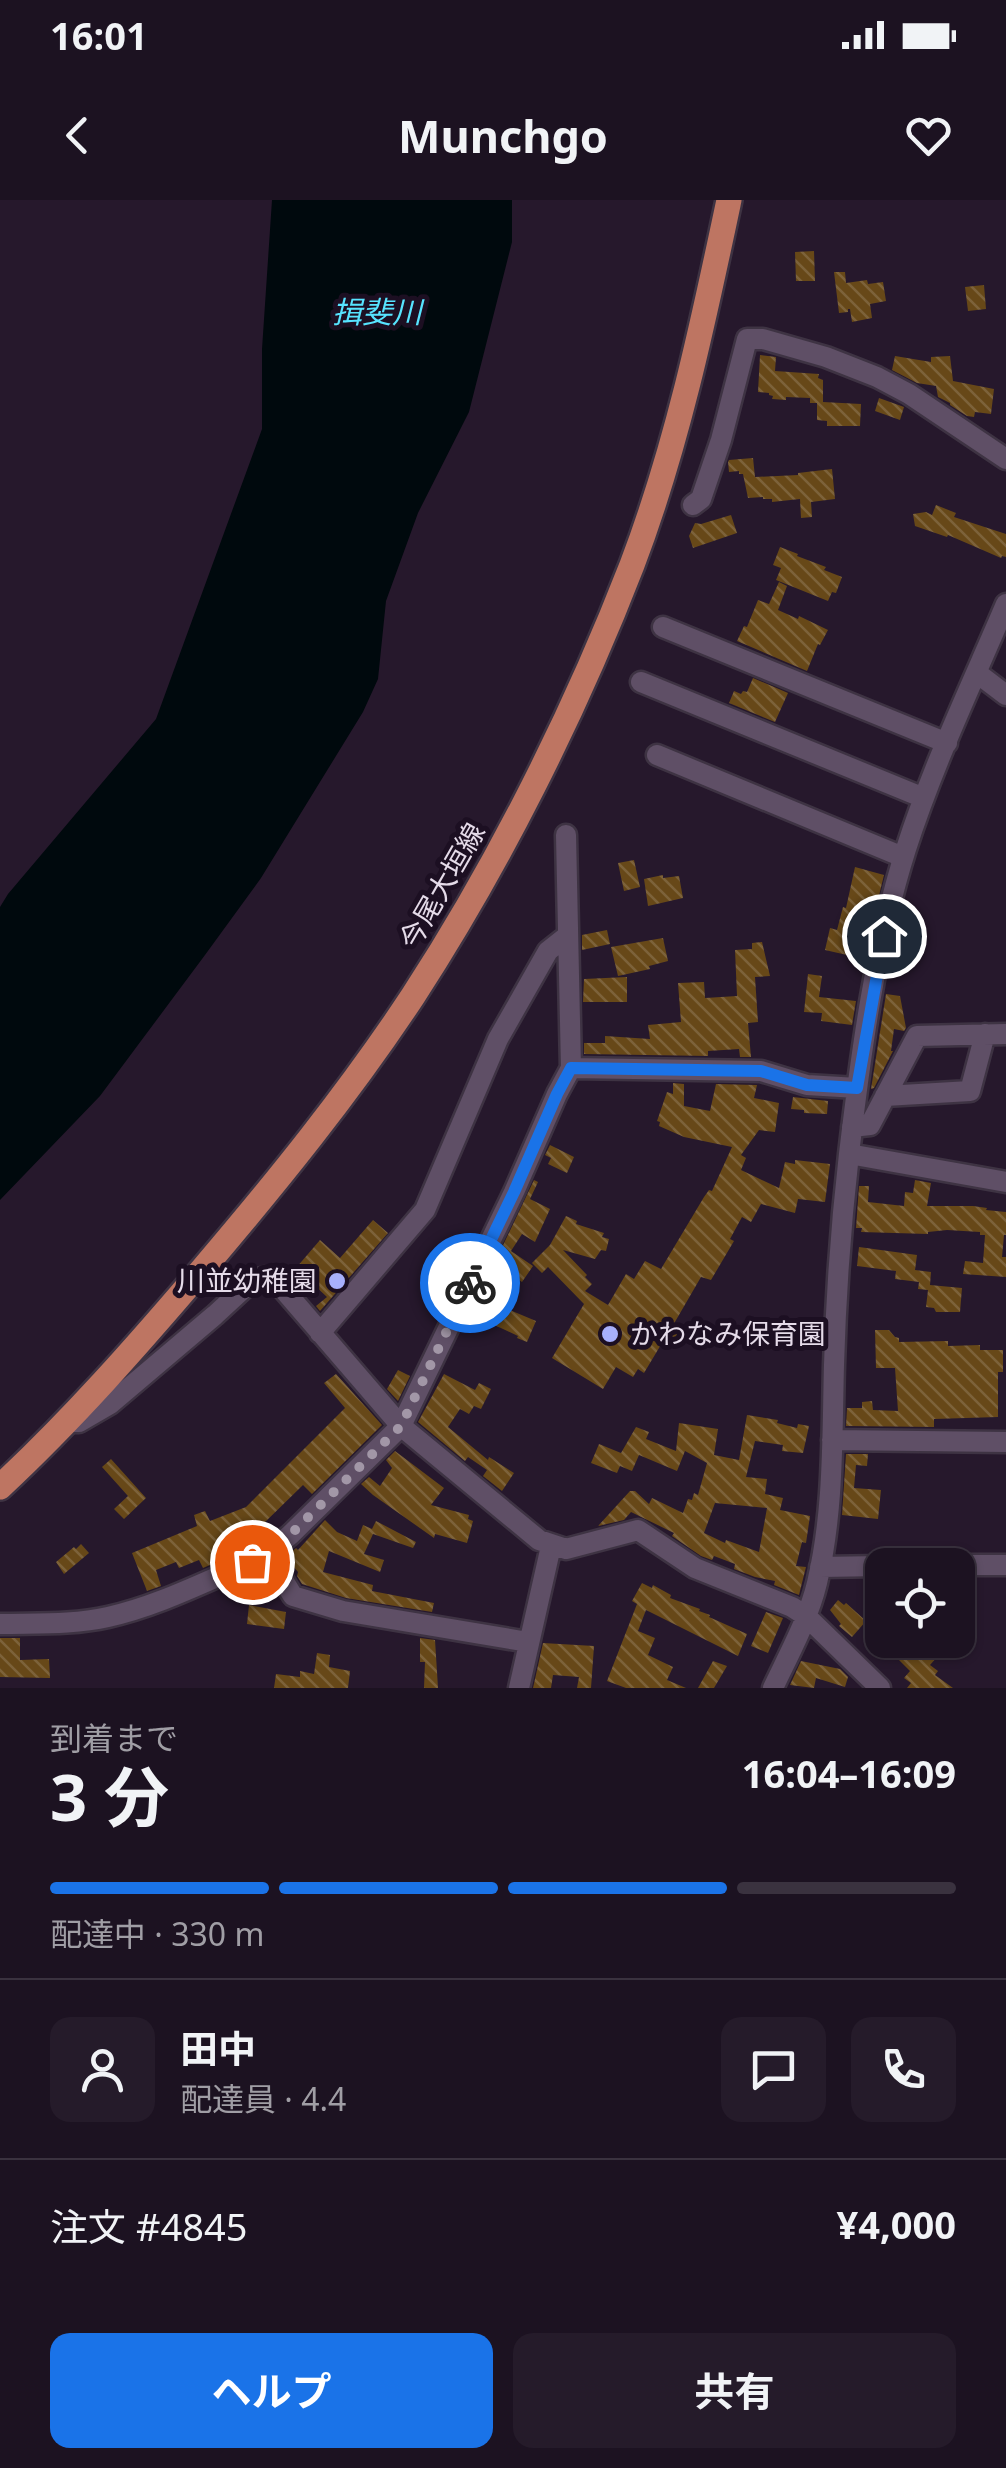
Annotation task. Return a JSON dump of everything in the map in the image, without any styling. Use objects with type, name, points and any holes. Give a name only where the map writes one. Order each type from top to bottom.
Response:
[{"type":"main road","name":"今尾大垣線","points":[[0,1487],[122,1364],[322,1122],[414,994],[494,860],[560,728],[632,564],[691,373],[729,200]]},
{"type":"street","points":[[693,505],[700,499],[720,440],[747,339],[762,339],[826,357],[876,377],[909,394],[1006,459]]},
{"type":"street","points":[[773,1688],[816,1585],[832,1498],[835,1326],[849,1154],[866,1028],[890,905],[924,798],[1006,604]]},
{"type":"street","points":[[664,627],[948,742]]},
{"type":"street","points":[[977,673],[1006,695]]},
{"type":"street","points":[[641,682],[924,798]]},
{"type":"street","points":[[657,755],[904,858]]},
{"type":"street","points":[[0,1624],[107,1617],[141,1608],[267,1554],[401,1426],[571,1068],[566,836]]},
{"type":"street","points":[[320,1333],[426,1210],[498,1039],[548,951],[567,936]]},
{"type":"street","points":[[852,1127],[870,1126],[885,1096],[917,1036],[996,1034],[970,1090],[885,1096]]},
{"type":"street","points":[[571,1068],[761,1071],[807,1085],[857,1088]]},
{"type":"street","points":[[849,1154],[1006,1182]]},
{"type":"street","points":[[65,1422],[78,1422],[110,1404],[253,1280],[266,1277],[277,1282],[401,1426],[539,1540],[566,1549],[638,1530],[695,1568],[806,1616],[880,1688]]},
{"type":"street","points":[[832,1440],[1006,1442]]},
{"type":"street","points":[[519,1688],[552,1546]]},
{"type":"street","points":[[267,1554],[292,1596],[343,1611],[528,1642]]},
{"type":"street","points":[[975,1565],[1006,1565]]},
{"type":"street","points":[[820,1566],[865,1566]]},
{"type":"water","name":"揖斐川","points":[[272,200],[512,200],[512,242],[469,412],[418,513],[386,601],[378,679],[363,712],[261,878],[205,955],[100,1096],[0,1200],[0,907],[156,719],[262,429],[262,349]]},
{"type":"building","points":[[814,251],[815,281],[796,281],[795,252]]},
{"type":"building","points":[[834,272],[845,272],[846,283],[883,282],[886,301],[870,304],[872,318],[852,322],[850,309],[839,313]]},
{"type":"building","points":[[984,285],[986,309],[968,311],[965,287]]},
{"type":"building","points":[[760,355],[776,357],[775,371],[819,374],[818,378],[823,380],[823,402],[861,404],[860,426],[827,426],[827,421],[817,420],[817,403],[810,403],[810,398],[772,399],[769,393],[758,392]]},
{"type":"building","points":[[895,356],[931,362],[931,357],[950,356],[953,381],[994,389],[991,414],[975,412],[974,417],[967,416],[938,397],[936,386],[917,383],[892,370]]},
{"type":"building","points":[[879,398],[904,407],[900,420],[875,411]]},
{"type":"building","points":[[753,458],[755,477],[832,469],[835,499],[811,502],[812,517],[801,518],[800,499],[772,502],[763,497],[748,498],[743,474],[729,472],[728,462]]},
{"type":"building","points":[[936,505],[956,513],[954,517],[1006,534],[1006,557],[915,526],[913,514],[932,515]]},
{"type":"building","points":[[731,515],[737,533],[693,548],[689,536],[695,523]]},
{"type":"building","points":[[780,547],[842,577],[836,593],[832,592],[828,601],[776,580],[781,568],[773,565]]},
{"type":"building","points":[[779,582],[787,586],[778,610],[828,630],[807,671],[737,641],[758,600],[769,604]]},
{"type":"building","points":[[753,678],[788,693],[775,722],[729,703],[734,691],[747,692]]},
{"type":"building","points":[[634,860],[640,887],[624,891],[618,863]]},
{"type":"building","points":[[855,867],[884,875],[864,958],[825,950],[830,928],[837,930],[843,907],[846,908]]},
{"type":"building","points":[[679,876],[683,898],[648,906],[644,879]]},
{"type":"building","points":[[607,930],[610,944],[582,950],[582,935]]},
{"type":"building","points":[[663,938],[668,961],[618,976],[611,947]]},
{"type":"building","points":[[762,942],[770,976],[755,977],[758,1022],[748,1023],[751,1057],[740,1057],[739,1049],[708,1051],[708,1056],[584,1054],[584,1043],[605,1043],[605,1036],[650,1039],[648,1025],[681,1022],[678,983],[704,982],[705,998],[737,996],[735,950],[752,949],[752,943]]},
{"type":"building","points":[[808,974],[822,976],[819,997],[856,1001],[852,1025],[821,1021],[822,1013],[804,1012]]},
{"type":"building","points":[[627,977],[627,1002],[583,1002],[584,979]]},
{"type":"building","points":[[886,994],[900,996],[906,1028],[894,1029],[893,1051],[871,1089]]},
{"type":"building","points":[[673,1083],[684,1084],[684,1106],[710,1111],[716,1084],[757,1085],[754,1098],[779,1103],[775,1132],[759,1130],[741,1155],[746,1158],[741,1170],[779,1188],[785,1162],[830,1164],[825,1202],[798,1199],[795,1213],[761,1204],[751,1222],[742,1217],[730,1239],[734,1241],[711,1280],[701,1277],[672,1327],[679,1332],[672,1342],[665,1338],[644,1373],[638,1369],[633,1377],[616,1367],[603,1389],[552,1358],[584,1304],[548,1267],[542,1273],[532,1263],[550,1245],[566,1216],[609,1239],[606,1251],[601,1250],[595,1259],[563,1250],[592,1284],[585,1291],[608,1305],[626,1274],[634,1279],[645,1261],[661,1269],[704,1197],[712,1191],[732,1147],[684,1137],[659,1126],[657,1121],[667,1092],[673,1094]]},
{"type":"building","points":[[793,1097],[828,1101],[827,1114],[791,1109]]},
{"type":"building","points":[[550,1145],[574,1157],[567,1173],[548,1164],[551,1158],[545,1155]]},
{"type":"building","points":[[534,1180],[538,1182],[530,1199],[550,1209],[535,1242],[522,1234],[511,1251],[533,1266],[522,1282],[498,1265],[489,1284],[485,1283]]},
{"type":"building","points":[[915,1180],[931,1183],[927,1206],[973,1206],[1006,1212],[1002,1257],[1006,1257],[1006,1277],[963,1274],[965,1261],[983,1263],[985,1235],[980,1232],[861,1232],[862,1228],[856,1228],[859,1186],[869,1186],[868,1202],[904,1206],[905,1192],[913,1193]]},
{"type":"building","points":[[373,1220],[388,1233],[320,1311],[316,1306],[327,1297],[296,1268],[320,1240],[340,1258]]},
{"type":"building","points":[[859,1247],[917,1255],[915,1270],[931,1272],[930,1285],[962,1288],[960,1312],[936,1312],[926,1307],[928,1290],[918,1289],[919,1282],[895,1279],[896,1271],[857,1266]]},
{"type":"building","points":[[485,1284],[501,1292],[497,1301],[505,1308],[536,1321],[527,1342],[473,1315]]},
{"type":"building","points":[[875,1330],[889,1330],[899,1342],[948,1341],[948,1346],[980,1345],[980,1350],[1003,1350],[1003,1372],[998,1372],[998,1417],[934,1419],[934,1427],[846,1426],[847,1408],[862,1408],[862,1402],[872,1401],[873,1410],[898,1411],[895,1368],[876,1368]]},
{"type":"building","points":[[398,1370],[410,1376],[398,1401],[387,1389]]},
{"type":"building","points":[[336,1374],[382,1425],[312,1494],[303,1485],[260,1527],[263,1536],[240,1545],[243,1551],[203,1568],[199,1560],[179,1568],[176,1562],[156,1570],[161,1586],[147,1591],[132,1553],[197,1526],[194,1515],[205,1511],[210,1521],[246,1507],[345,1408],[324,1383]]},
{"type":"building","points":[[444,1374],[475,1390],[479,1383],[491,1389],[481,1409],[474,1406],[469,1414],[460,1409],[448,1427],[488,1460],[489,1457],[514,1473],[502,1491],[483,1476],[487,1470],[468,1457],[465,1461],[418,1422]]},
{"type":"building","points":[[747,1415],[797,1428],[798,1424],[809,1426],[803,1453],[782,1451],[783,1445],[755,1441],[746,1477],[767,1479],[765,1494],[783,1498],[780,1510],[810,1516],[806,1543],[802,1542],[796,1566],[806,1567],[799,1595],[774,1585],[775,1581],[734,1569],[735,1564],[701,1556],[672,1536],[674,1533],[631,1512],[624,1520],[598,1526],[630,1491],[649,1504],[652,1498],[683,1513],[688,1499],[692,1500],[694,1493],[698,1495],[707,1463],[685,1451],[677,1471],[639,1455],[632,1471],[620,1466],[617,1473],[591,1463],[599,1444],[621,1453],[636,1427],[649,1432],[646,1439],[676,1451],[679,1423],[718,1429],[714,1455],[739,1460]],"holes":[[[715,1503],[767,1508],[759,1552],[704,1533]]]},
{"type":"building","points":[[395,1451],[444,1488],[431,1505],[469,1515],[468,1519],[473,1521],[467,1543],[435,1534],[434,1538],[361,1484],[369,1477],[380,1486],[392,1468],[386,1460]]},
{"type":"building","points":[[846,1454],[868,1454],[867,1466],[856,1465],[854,1488],[881,1490],[878,1519],[842,1515]]},
{"type":"building","points":[[111,1459],[146,1498],[124,1519],[114,1509],[128,1496],[102,1467]]},
{"type":"building","points":[[325,1520],[337,1532],[357,1541],[363,1525],[372,1529],[376,1521],[416,1542],[413,1548],[373,1534],[364,1554],[384,1560],[380,1572],[329,1551],[323,1572],[373,1585],[372,1591],[434,1603],[432,1612],[346,1598],[302,1584],[298,1572],[285,1557],[298,1550]]},
{"type":"building","points":[[81,1544],[89,1553],[64,1574],[56,1562]]},
{"type":"building","points":[[642,1583],[652,1588],[653,1585],[670,1598],[747,1634],[738,1656],[646,1610],[638,1631],[655,1638],[648,1655],[673,1667],[667,1680],[686,1688],[626,1688],[607,1681],[637,1604],[632,1601]]},
{"type":"building","points":[[838,1600],[865,1622],[852,1637],[839,1626],[830,1610]]},
{"type":"building","points":[[249,1605],[286,1612],[284,1629],[247,1624]]},
{"type":"building","points":[[766,1612],[783,1618],[768,1653],[751,1646]]},
{"type":"building","points":[[0,1638],[20,1638],[20,1660],[49,1659],[50,1678],[0,1677]]},
{"type":"building","points":[[420,1638],[435,1640],[438,1688],[424,1688],[425,1662],[420,1662]]},
{"type":"building","points":[[543,1643],[594,1646],[591,1688],[577,1688],[579,1677],[553,1675],[551,1688],[533,1688]]},
{"type":"building","points":[[317,1653],[330,1655],[329,1667],[350,1671],[348,1688],[274,1688],[276,1674],[314,1674]]},
{"type":"building","points":[[936,1658],[930,1665],[938,1671],[935,1675],[953,1688],[907,1688],[911,1683],[904,1678],[910,1671],[899,1660]]},
{"type":"building","points":[[713,1661],[727,1666],[714,1688],[698,1688]]},
{"type":"building","points":[[801,1661],[840,1669],[848,1677],[845,1687],[816,1678],[814,1688],[790,1685]]},
{"type":"way so far","points":[[252,1562],[290,1535],[401,1426],[470,1283]]},
{"type":"place","name":"川並幼稚園","points":[[337,1281]]},
{"type":"place","name":"かわなみ保育園","points":[[610,1334]]},
{"type":"route","points":[[470,1283],[571,1068],[761,1071],[807,1085],[857,1088],[884,936]]}]
